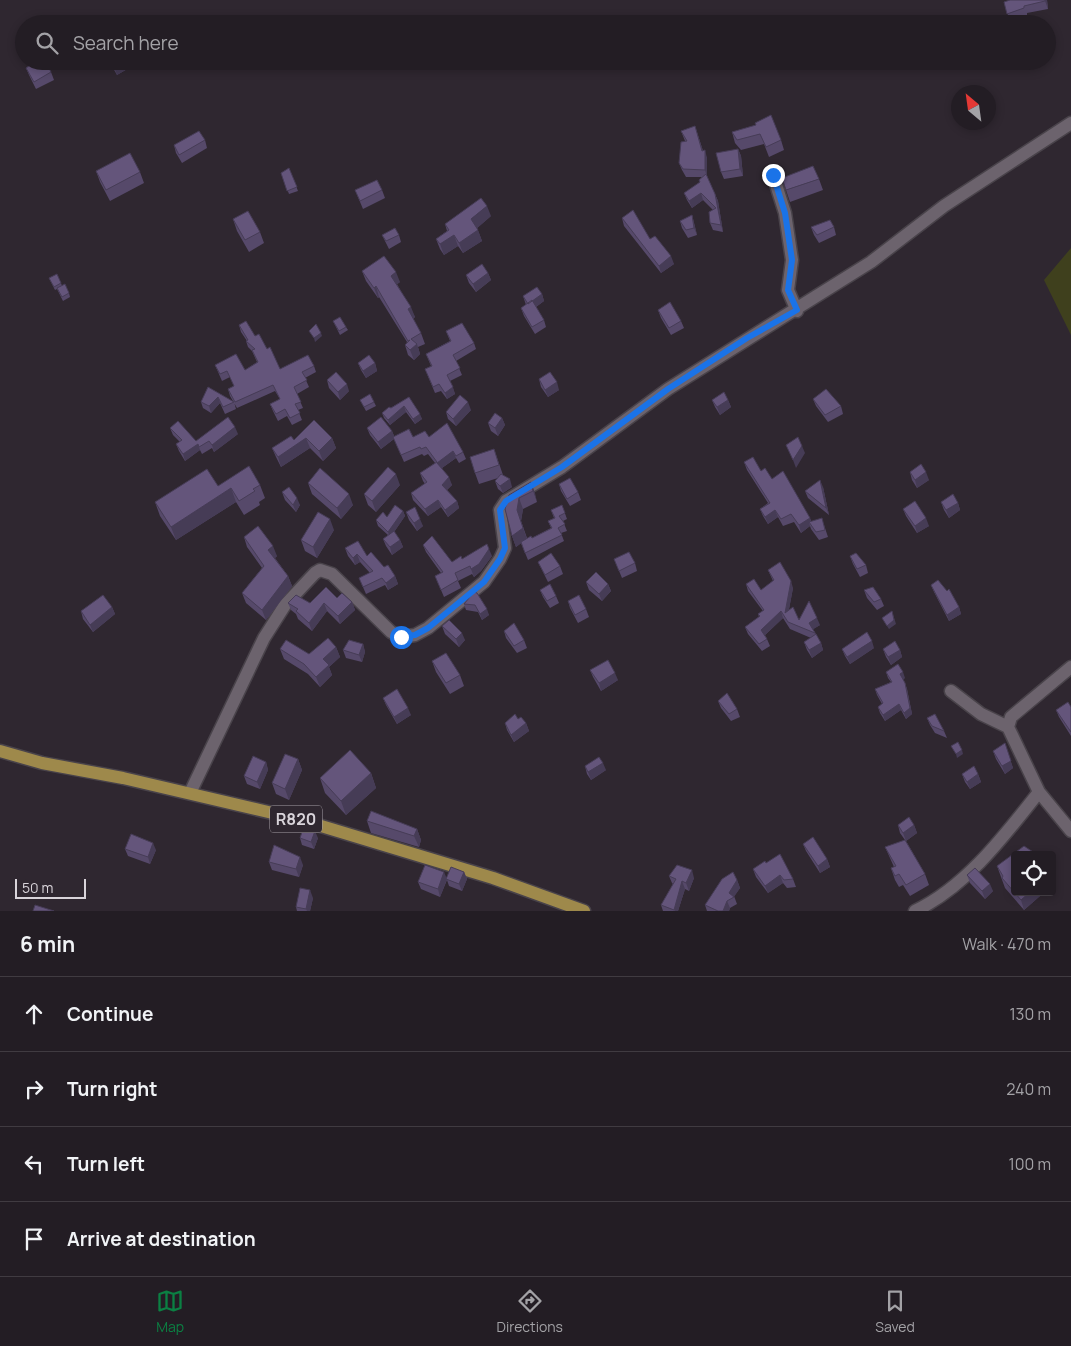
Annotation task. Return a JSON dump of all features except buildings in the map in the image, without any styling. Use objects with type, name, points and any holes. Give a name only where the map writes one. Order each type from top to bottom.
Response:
[{"type":"main road","name":"R820","points":[[0,751],[42,763],[190,792],[298,819],[493,878],[584,911]]},
{"type":"street","points":[[190,792],[264,638],[285,605],[314,573],[320,570],[332,574],[390,632],[401,637],[415,635],[428,628],[484,582],[500,559],[505,548],[500,510],[506,501],[562,467],[668,389],[747,338],[797,310],[872,262],[944,206],[1071,123]]},
{"type":"street","points":[[773,175],[785,213],[792,260],[788,290],[797,310]]},
{"type":"street","points":[[1008,727],[1011,717],[1071,668]]},
{"type":"street","points":[[951,691],[981,714],[1008,727],[1039,792],[1071,831]]},
{"type":"street","points":[[915,911],[936,900],[989,852],[1039,792]]},
{"type":"shaded area","points":[[1071,248],[1071,335],[1044,280]]},
{"type":"route","points":[[401,637],[415,635],[428,628],[484,582],[500,559],[505,548],[500,510],[506,501],[587,450],[604,435],[636,414],[668,389],[747,338],[797,310],[788,290],[792,260],[789,236],[782,201],[773,175]]}]
